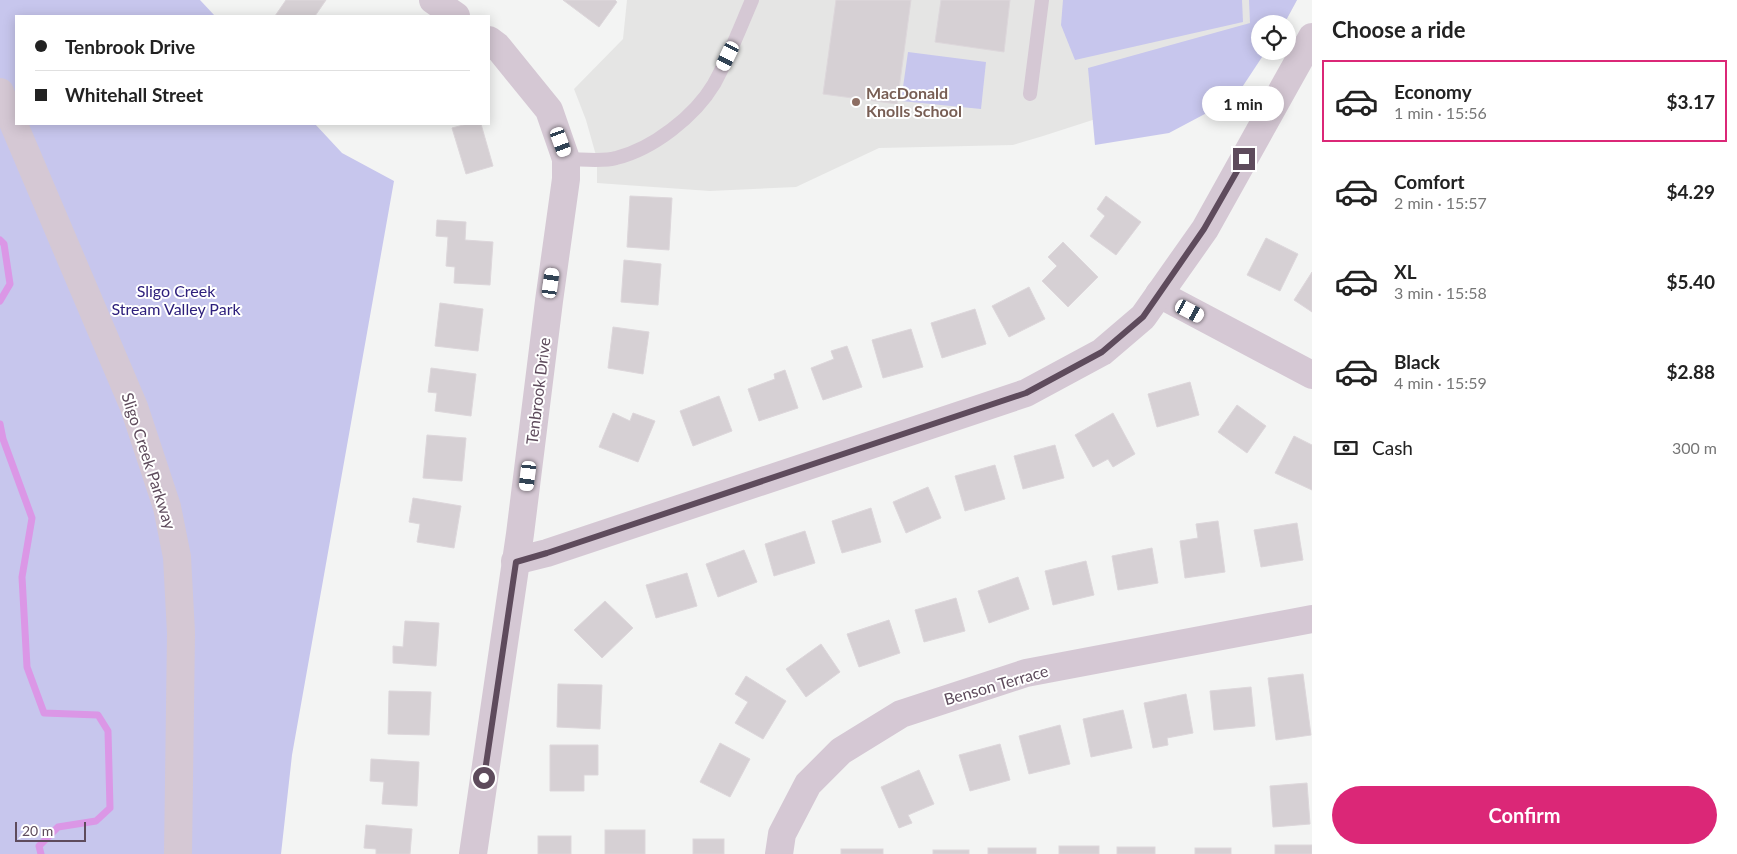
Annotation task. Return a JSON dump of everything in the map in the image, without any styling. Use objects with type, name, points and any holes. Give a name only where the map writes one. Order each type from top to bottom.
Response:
[{"type":"street","points":[[433,0],[455,15]]},
{"type":"street","points":[[516,562],[1026,393],[1102,352],[1143,317],[1204,229],[1312,37]]},
{"type":"street","name":"Tenbrook Drive","points":[[473,854],[520,534],[566,178],[566,159],[549,110],[497,46],[490,41]]},
{"type":"street","name":"Sligo Creek Parkway","points":[[0,92],[134,407],[167,507],[177,558],[181,633],[178,854]]},
{"type":"street","points":[[1159,294],[1312,375]]},
{"type":"street","name":"Benson Terrace","points":[[779,854],[782,834],[808,784],[841,750],[901,714],[1026,673],[1312,619]]},
{"type":"lane","points":[[566,159],[615,159],[655,143],[688,116],[713,85],[735,41],[752,0]]},
{"type":"lane","points":[[1030,94],[1042,0]]},
{"type":"shaded area","name":"MacDonald Knolls School","points":[[627,0],[1297,0],[1289,15],[1251,15],[1251,29],[1105,116],[1013,145],[879,148],[796,187],[710,191],[597,183],[597,159],[586,120],[574,89],[623,39]]},
{"type":"green space","name":"Sligo Creek Stream Valley Park","points":[[0,0],[200,0],[214,15],[15,15],[15,125],[316,125],[342,153],[394,181],[292,755],[281,854],[0,854]]},
{"type":"green space","points":[[1063,0],[1242,0],[1243,22],[1075,60],[1061,25]]},
{"type":"green space","points":[[1249,0],[1297,0],[1289,15],[1251,15],[1251,60],[1260,60],[1235,98],[1169,133],[1095,145],[1088,68],[1250,23]]},
{"type":"green space","points":[[908,52],[986,62],[981,109],[901,101]]},
{"type":"building","points":[[286,0],[326,0],[316,15],[276,15]]},
{"type":"building","points":[[563,0],[615,0],[617,2],[599,27]]},
{"type":"building","points":[[836,0],[911,0],[897,104],[823,94]]},
{"type":"building","points":[[941,0],[1010,0],[1004,52],[935,42]]},
{"type":"building","points":[[463,125],[481,125],[493,166],[466,174],[452,128]]},
{"type":"building","points":[[630,196],[672,198],[669,250],[627,247]]},
{"type":"building","points":[[1106,196],[1141,222],[1116,255],[1090,236],[1105,216],[1097,209]]},
{"type":"building","points":[[437,220],[466,222],[465,240],[493,242],[490,285],[454,283],[455,267],[446,266],[448,237],[436,236]]},
{"type":"building","points":[[1266,238],[1298,254],[1280,291],[1247,275]]},
{"type":"building","points":[[1063,242],[1098,277],[1068,307],[1042,281],[1057,266],[1048,257]]},
{"type":"building","points":[[624,260],[661,264],[658,305],[621,302]]},
{"type":"building","points":[[1312,272],[1312,312],[1294,300]]},
{"type":"building","points":[[1029,287],[1045,319],[1009,337],[992,306]]},
{"type":"building","points":[[440,303],[483,309],[478,351],[435,346]]},
{"type":"building","points":[[975,309],[986,344],[942,358],[931,323]]},
{"type":"building","points":[[613,327],[649,332],[643,374],[608,368]]},
{"type":"building","points":[[911,329],[923,367],[883,378],[872,340]]},
{"type":"building","points":[[847,346],[862,387],[823,400],[811,368],[834,359],[831,351]]},
{"type":"building","points":[[431,368],[476,374],[471,416],[435,411],[437,393],[428,392]]},
{"type":"building","points":[[785,370],[798,408],[759,421],[748,389],[775,379],[774,374]]},
{"type":"building","points":[[1190,382],[1199,415],[1157,427],[1148,394]]},
{"type":"building","points":[[719,396],[732,431],[693,446],[680,411]]},
{"type":"building","points":[[1237,405],[1266,426],[1247,453],[1218,432]]},
{"type":"building","points":[[613,413],[630,421],[633,413],[655,421],[638,462],[599,447]]},
{"type":"building","points":[[1113,413],[1135,454],[1113,467],[1108,459],[1093,467],[1075,435]]},
{"type":"building","points":[[427,435],[466,438],[462,481],[423,478]]},
{"type":"building","points":[[1294,436],[1312,445],[1312,490],[1275,473]]},
{"type":"building","points":[[1055,445],[1064,478],[1023,489],[1014,456]]},
{"type":"building","points":[[995,465],[1005,499],[965,511],[955,476]]},
{"type":"building","points":[[928,487],[941,518],[906,533],[893,502]]},
{"type":"building","points":[[413,498],[461,506],[454,548],[417,542],[420,524],[409,522]]},
{"type":"building","points":[[871,508],[881,542],[842,553],[832,521]]},
{"type":"building","points":[[1218,521],[1225,572],[1185,578],[1180,541],[1198,538],[1196,524]]},
{"type":"building","points":[[1297,523],[1303,560],[1261,567],[1254,530]]},
{"type":"building","points":[[805,531],[815,563],[774,576],[765,544]]},
{"type":"building","points":[[1152,548],[1158,583],[1118,590],[1112,556]]},
{"type":"building","points":[[744,550],[757,582],[718,597],[706,564]]},
{"type":"building","points":[[1086,561],[1094,595],[1053,605],[1045,571]]},
{"type":"building","points":[[687,573],[697,606],[656,618],[646,585]]},
{"type":"building","points":[[1018,577],[1029,609],[989,623],[978,591]]},
{"type":"building","points":[[956,598],[965,631],[924,642],[915,610]]},
{"type":"building","points":[[605,601],[633,628],[602,658],[574,630]]},
{"type":"building","points":[[889,620],[900,653],[859,667],[847,634]]},
{"type":"building","points":[[405,621],[439,623],[436,666],[393,663],[393,646],[403,647]]},
{"type":"building","points":[[821,644],[840,672],[806,697],[786,669]]},
{"type":"building","points":[[1303,674],[1311,735],[1276,740],[1268,678]]},
{"type":"building","points":[[746,676],[786,701],[763,739],[735,723],[748,702],[735,694]]},
{"type":"building","points":[[558,684],[602,685],[600,729],[557,727]]},
{"type":"building","points":[[1251,687],[1255,726],[1214,730],[1210,691]]},
{"type":"building","points":[[389,691],[431,692],[429,735],[388,734]]},
{"type":"building","points":[[1186,694],[1193,733],[1167,738],[1168,745],[1153,748],[1144,703]]},
{"type":"building","points":[[1123,710],[1132,748],[1091,757],[1083,719]]},
{"type":"building","points":[[1060,725],[1070,764],[1029,774],[1019,736]]},
{"type":"building","points":[[720,743],[750,759],[730,797],[700,782]]},
{"type":"building","points":[[1000,744],[1010,780],[970,791],[959,755]]},
{"type":"building","points":[[550,745],[598,745],[598,775],[584,775],[584,791],[550,791]]},
{"type":"building","points":[[371,759],[419,762],[417,806],[382,804],[384,782],[370,781]]},
{"type":"building","points":[[919,770],[934,804],[908,815],[912,823],[899,828],[881,787]]},
{"type":"building","points":[[1307,783],[1310,824],[1273,827],[1270,786]]},
{"type":"building","points":[[366,825],[412,829],[410,854],[376,854],[376,849],[364,848]]},
{"type":"building","points":[[605,830],[645,830],[645,854],[605,854]]},
{"type":"building","points":[[538,836],[571,836],[571,854],[538,854]]},
{"type":"building","points":[[693,839],[724,839],[724,854],[693,854]]},
{"type":"building","points":[[1275,845],[1312,845],[1312,854],[1275,854]]},
{"type":"building","points":[[1059,846],[1099,846],[1099,854],[1059,854]]},
{"type":"building","points":[[1117,847],[1155,847],[1155,854],[1117,854]]},
{"type":"building","points":[[988,848],[1036,848],[1036,854],[988,854]]},
{"type":"building","points":[[1195,848],[1231,848],[1231,854],[1195,854]]},
{"type":"building","points":[[841,849],[883,849],[883,854],[841,854]]},
{"type":"building","points":[[933,850],[969,850],[969,854],[933,854]]},
{"type":"waterway","points":[[0,240],[4,244],[10,284],[0,301]]},
{"type":"waterway","points":[[0,424],[3,439],[32,518],[22,577],[27,667],[44,713],[98,715],[108,731],[110,808],[96,821],[58,827],[39,846],[41,854]]},
{"type":"place","name":"MacDonald Knolls School","points":[[856,102]]},
{"type":"route","points":[[484,778],[516,562],[1026,393],[1102,352],[1143,317],[1204,229],[1244,159]]}]
